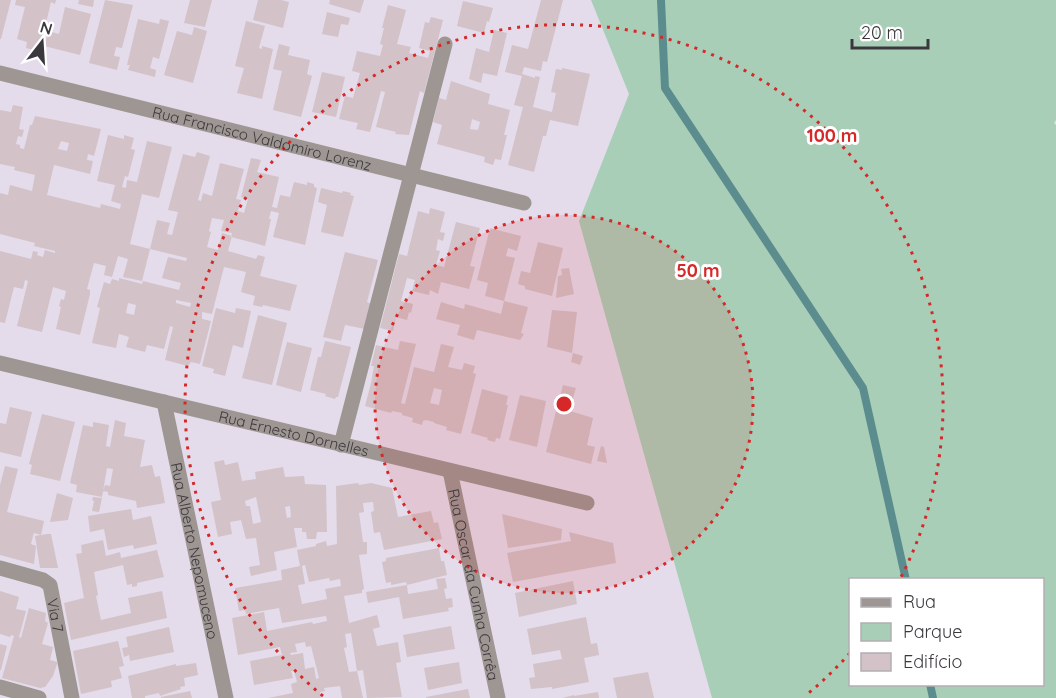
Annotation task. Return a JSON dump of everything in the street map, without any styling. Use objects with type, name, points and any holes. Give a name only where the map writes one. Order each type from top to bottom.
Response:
[{"type":"street","points":[[341,445],[445,44]]},
{"type":"street","name":"Rua Francisco Valdomiro Lorenz","points":[[0,73],[524,203]]},
{"type":"street","name":"Rua Ernesto Dornelles","points":[[0,363],[587,503]]},
{"type":"street","name":"Rua Alberto Nepomuceno","points":[[164,402],[226,698]]},
{"type":"street","name":"Rua Oscar da Cunha Corrêa","points":[[450,471],[498,698]]},
{"type":"street","name":"Via 7","points":[[0,568],[43,580],[50,585],[72,698]]},
{"type":"street","points":[[0,687],[39,698]]},
{"type":"green space","points":[[591,0],[1056,0],[1056,120],[1054,123],[1056,125],[1056,698],[712,698],[579,221],[629,94]]},
{"type":"building","points":[[0,0],[11,0],[1,39],[0,39]]},
{"type":"building","points":[[16,0],[56,0],[55,4],[51,2],[46,23],[50,24],[48,31],[59,34],[65,7],[91,14],[80,55],[44,46],[47,36],[44,35],[39,51],[26,48],[27,42],[17,39],[25,7],[15,5]]},
{"type":"building","points":[[79,0],[94,0],[93,7],[78,4]]},
{"type":"building","points":[[105,0],[133,5],[122,48],[116,47],[114,56],[120,57],[117,70],[89,63]]},
{"type":"building","points":[[190,0],[212,0],[205,27],[184,23]]},
{"type":"building","points":[[258,0],[289,2],[283,28],[253,20]]},
{"type":"building","points":[[330,0],[364,0],[360,13],[329,4]]},
{"type":"building","points":[[541,0],[563,0],[547,62],[543,61],[541,71],[524,67],[522,74],[535,78],[535,76],[540,77],[533,107],[552,112],[556,93],[551,92],[556,69],[562,70],[562,68],[590,74],[578,126],[550,120],[546,136],[543,136],[534,172],[508,165],[523,107],[514,105],[522,76],[505,72],[512,45],[528,49]]},
{"type":"building","points":[[463,1],[493,8],[484,33],[457,26]]},
{"type":"building","points":[[388,5],[406,10],[397,44],[411,47],[409,53],[428,58],[430,51],[419,48],[425,22],[429,23],[431,17],[443,20],[424,93],[420,91],[409,135],[395,134],[396,132],[376,127],[385,92],[381,91],[370,132],[356,129],[358,123],[339,119],[345,96],[353,98],[360,73],[352,71],[357,51],[380,56],[383,45],[380,44],[384,28],[382,28]]},
{"type":"building","points":[[327,12],[350,18],[348,25],[341,24],[338,37],[322,34]]},
{"type":"building","points":[[138,19],[159,24],[160,19],[169,21],[159,59],[153,57],[150,68],[156,70],[155,77],[128,70],[130,65],[127,65]]},
{"type":"building","points":[[246,21],[265,26],[259,48],[262,49],[262,46],[273,49],[262,99],[237,93],[244,68],[235,66]]},
{"type":"building","points":[[194,27],[207,31],[193,83],[164,75],[177,31],[192,35]]},
{"type":"building","points":[[494,30],[507,33],[497,76],[483,73],[481,83],[469,79],[476,48],[489,52]]},
{"type":"building","points":[[279,44],[290,47],[288,55],[310,60],[307,74],[312,76],[301,117],[273,110],[282,71],[273,69]]},
{"type":"building","points":[[322,72],[345,77],[336,117],[312,112]]},
{"type":"building","points":[[451,81],[490,94],[488,104],[510,110],[501,160],[495,159],[493,165],[484,162],[485,157],[437,144],[442,125],[433,122],[439,98],[446,100]],"holes":[[[472,119],[480,122],[478,130],[470,129]]]},
{"type":"building","points":[[13,105],[23,107],[19,129],[24,130],[22,137],[18,136],[16,144],[24,149],[30,125],[35,116],[101,129],[94,156],[88,154],[87,160],[93,161],[90,174],[54,165],[47,195],[100,208],[101,204],[120,209],[121,204],[111,201],[115,185],[97,181],[108,135],[124,139],[124,135],[134,138],[131,149],[135,150],[128,177],[125,176],[122,187],[126,188],[127,180],[137,182],[147,141],[172,147],[159,198],[142,194],[130,244],[150,249],[142,281],[123,277],[128,259],[118,256],[112,277],[104,275],[106,266],[94,263],[87,289],[90,290],[90,294],[80,335],[56,329],[61,307],[59,306],[61,299],[64,300],[66,291],[53,287],[42,332],[17,326],[28,281],[25,280],[23,289],[14,287],[5,323],[0,322],[0,251],[31,259],[33,251],[43,257],[45,250],[55,253],[55,251],[34,246],[35,243],[0,234],[0,193],[8,195],[10,185],[32,191],[35,175],[0,164],[0,110],[11,112]],"holes":[[[61,141],[69,143],[67,151],[58,149]]]},
{"type":"building","points":[[197,152],[210,156],[198,200],[201,201],[203,193],[212,196],[220,163],[244,169],[236,199],[241,200],[238,211],[244,213],[248,199],[241,197],[251,158],[261,160],[257,172],[279,177],[272,207],[277,208],[280,195],[290,197],[294,182],[307,185],[307,182],[314,184],[317,188],[305,245],[273,237],[279,213],[271,211],[265,246],[232,237],[228,251],[256,259],[258,255],[265,257],[260,276],[297,285],[290,311],[253,305],[255,296],[241,292],[246,272],[224,267],[212,314],[202,312],[202,319],[211,321],[200,364],[191,362],[188,366],[165,360],[173,327],[170,326],[164,349],[147,345],[145,352],[126,347],[129,337],[119,334],[116,348],[92,343],[100,308],[97,307],[104,282],[110,284],[112,279],[119,281],[119,278],[179,290],[181,283],[162,278],[168,257],[186,261],[187,258],[150,249],[157,220],[170,223],[167,234],[172,235],[178,212],[168,210],[183,154],[195,157]],"holes":[[[212,218],[224,220],[221,231],[232,233],[231,236],[222,233],[218,250],[207,247]],[[176,300],[191,303],[190,307],[176,303]],[[128,303],[136,305],[134,315],[126,313]]]},
{"type":"building","points":[[321,188],[342,193],[343,191],[354,196],[343,237],[321,232],[327,205],[318,202]]},
{"type":"building","points":[[430,208],[445,212],[440,232],[445,233],[443,241],[438,239],[436,250],[440,251],[436,265],[444,267],[456,222],[480,228],[470,266],[475,267],[469,289],[441,282],[438,294],[430,290],[429,295],[412,291],[415,280],[407,278],[401,301],[413,304],[411,313],[409,312],[407,320],[396,317],[393,331],[380,328],[399,254],[407,256],[418,211],[429,214]]},
{"type":"building","points":[[490,228],[521,236],[517,251],[508,248],[506,256],[515,258],[504,301],[485,296],[488,283],[477,280]]},
{"type":"building","points":[[538,242],[563,248],[552,296],[525,289],[525,286],[518,284],[521,271],[530,273]]},
{"type":"building","points":[[345,252],[378,260],[367,302],[371,304],[365,329],[345,325],[341,341],[323,337]]},
{"type":"building","points":[[569,268],[574,294],[556,298],[558,276],[562,275],[561,269]]},
{"type":"building","points":[[504,301],[528,307],[521,333],[524,334],[520,340],[477,330],[474,340],[457,335],[460,325],[436,319],[441,302],[464,309],[465,304],[501,314]]},
{"type":"building","points":[[216,308],[235,313],[236,308],[251,311],[243,348],[233,345],[225,376],[213,373],[214,369],[202,366]]},
{"type":"building","points":[[552,310],[577,312],[572,353],[547,347]]},
{"type":"building","points":[[258,315],[287,323],[272,385],[242,378]]},
{"type":"building","points":[[325,341],[351,347],[338,397],[335,399],[310,390],[318,357],[321,357]]},
{"type":"building","points":[[400,341],[416,344],[401,403],[405,404],[414,367],[434,372],[441,344],[454,347],[448,367],[462,370],[464,363],[475,366],[473,373],[476,374],[461,434],[446,430],[447,427],[434,422],[426,420],[422,425],[412,422],[413,418],[402,415],[402,413],[392,411],[391,413],[365,406],[371,383],[374,366],[371,366],[376,345],[398,350]],"holes":[[[434,388],[442,390],[439,405],[430,403]]]},
{"type":"building","points":[[287,342],[312,348],[301,392],[276,385]]},
{"type":"building","points":[[573,353],[583,356],[580,365],[571,362]]},
{"type":"building","points":[[563,385],[576,388],[570,408],[558,405]]},
{"type":"building","points":[[482,389],[508,396],[500,439],[496,438],[495,442],[471,433]]},
{"type":"building","points":[[520,395],[546,401],[537,447],[509,440]]},
{"type":"building","points":[[10,407],[32,412],[21,457],[0,452],[0,423],[6,424]]},
{"type":"building","points":[[557,407],[593,418],[587,445],[595,447],[591,464],[546,452]]},
{"type":"building","points":[[42,414],[75,422],[60,481],[30,474],[32,465],[29,464]]},
{"type":"building","points":[[115,420],[126,423],[124,436],[145,440],[140,467],[152,465],[155,477],[160,476],[165,503],[137,508],[136,501],[108,495],[108,492],[103,491],[102,497],[76,492],[77,485],[70,483],[83,425],[93,427],[93,422],[109,425],[106,446],[110,447]],"holes":[[[107,468],[113,469],[110,486],[105,485],[103,491]]]},
{"type":"building","points":[[601,446],[604,447],[607,463],[597,461]]},
{"type":"building","points":[[224,460],[225,465],[238,462],[242,481],[256,479],[255,472],[283,467],[285,477],[304,476],[305,484],[326,485],[327,532],[317,532],[316,539],[307,539],[306,532],[302,532],[302,528],[294,528],[297,547],[274,552],[277,570],[251,576],[249,567],[260,565],[256,538],[246,539],[241,520],[230,522],[232,534],[218,537],[211,502],[221,500],[214,462]],"holes":[[[256,497],[261,522],[253,524],[250,506],[246,506],[245,501]],[[290,506],[291,517],[287,518],[285,507]]]},
{"type":"building","points":[[5,466],[18,469],[7,512],[44,521],[41,535],[34,533],[31,544],[36,546],[34,564],[0,555],[0,485]]},
{"type":"building","points":[[371,483],[392,488],[398,517],[431,511],[434,523],[438,522],[442,539],[384,550],[380,532],[374,533],[371,512],[374,511],[373,502],[363,503],[364,512],[359,513],[363,542],[367,542],[367,554],[359,555],[364,589],[362,593],[344,596],[349,623],[377,615],[380,627],[373,629],[377,646],[398,642],[401,662],[396,663],[402,697],[367,698],[363,670],[357,671],[363,698],[342,698],[340,686],[324,688],[325,691],[320,692],[321,698],[268,698],[293,693],[291,684],[297,682],[294,671],[291,671],[293,678],[254,685],[250,661],[282,655],[280,647],[238,655],[232,618],[264,612],[267,631],[327,621],[326,616],[282,623],[279,608],[246,614],[245,610],[239,611],[235,588],[282,580],[281,570],[300,566],[297,550],[316,546],[326,541],[327,546],[337,544],[336,486]],"holes":[[[305,565],[309,582],[329,578],[330,581],[340,579],[341,586],[325,589],[327,599],[302,604],[298,585],[305,584],[302,566]],[[351,633],[357,671],[349,672],[344,648],[347,647],[345,634]],[[305,642],[306,647],[311,646],[319,678],[316,679],[314,667],[305,669],[303,653],[291,655],[290,653],[297,652],[295,644]]]},
{"type":"building","points":[[57,493],[73,498],[68,520],[50,522]]},
{"type":"building","points":[[93,497],[102,498],[99,512],[92,511]]},
{"type":"building","points":[[131,509],[133,520],[151,516],[157,544],[134,549],[133,545],[108,550],[104,529],[90,532],[88,516]]},
{"type":"building","points":[[502,514],[562,529],[561,540],[508,548]]},
{"type":"building","points":[[569,532],[613,543],[616,563],[513,582],[507,553],[571,541]]},
{"type":"building","points":[[51,534],[58,568],[40,568],[35,536]]},
{"type":"building","points":[[103,540],[106,556],[120,552],[121,558],[157,550],[164,577],[137,583],[137,586],[132,587],[132,584],[127,585],[123,565],[94,572],[101,620],[131,613],[128,598],[162,591],[167,618],[71,640],[64,603],[84,598],[76,554],[82,553],[81,545]]},
{"type":"building","points":[[439,548],[447,575],[407,585],[406,582],[391,585],[391,582],[386,583],[382,562],[386,561],[386,558]]},
{"type":"building","points":[[445,578],[446,599],[452,598],[453,607],[448,608],[449,611],[403,619],[399,597],[368,603],[366,592],[407,585],[408,594],[438,589],[436,579]]},
{"type":"building","points":[[573,581],[577,604],[519,617],[515,593]]},
{"type":"building","points":[[0,591],[19,597],[16,609],[26,611],[19,637],[21,638],[29,608],[46,613],[45,621],[48,623],[42,644],[53,647],[50,660],[57,664],[53,676],[45,687],[40,688],[2,678],[14,636],[0,634]]},
{"type":"building","points":[[586,617],[591,644],[597,643],[599,655],[584,658],[589,682],[552,689],[552,687],[531,689],[529,678],[535,677],[533,664],[562,659],[560,650],[532,655],[527,629]]},
{"type":"building","points":[[451,626],[455,649],[407,657],[403,635]]},
{"type":"building","points":[[169,627],[174,652],[130,661],[129,655],[124,657],[122,648],[128,647],[126,637]]},
{"type":"building","points":[[118,641],[124,666],[119,667],[122,678],[111,681],[112,687],[81,694],[73,651]]},
{"type":"building","points":[[0,644],[7,646],[1,670],[0,670]]},
{"type":"building","points":[[459,662],[462,683],[428,690],[424,668]]},
{"type":"building","points":[[196,663],[198,675],[184,678],[185,686],[180,687],[181,689],[160,696],[159,693],[145,696],[145,698],[132,698],[128,676],[176,664],[176,666]]},
{"type":"building","points":[[648,672],[654,698],[617,698],[613,678]]},
{"type":"building","points":[[468,689],[470,698],[426,698],[426,697]]},
{"type":"building","points":[[190,691],[192,698],[161,698],[161,697]]},
{"type":"building","points":[[598,692],[599,698],[562,698],[574,695]]},
{"type":"waterway","points":[[661,0],[665,88],[863,388],[906,578]]},
{"type":"waterway","points":[[930,686],[933,698]]}]
